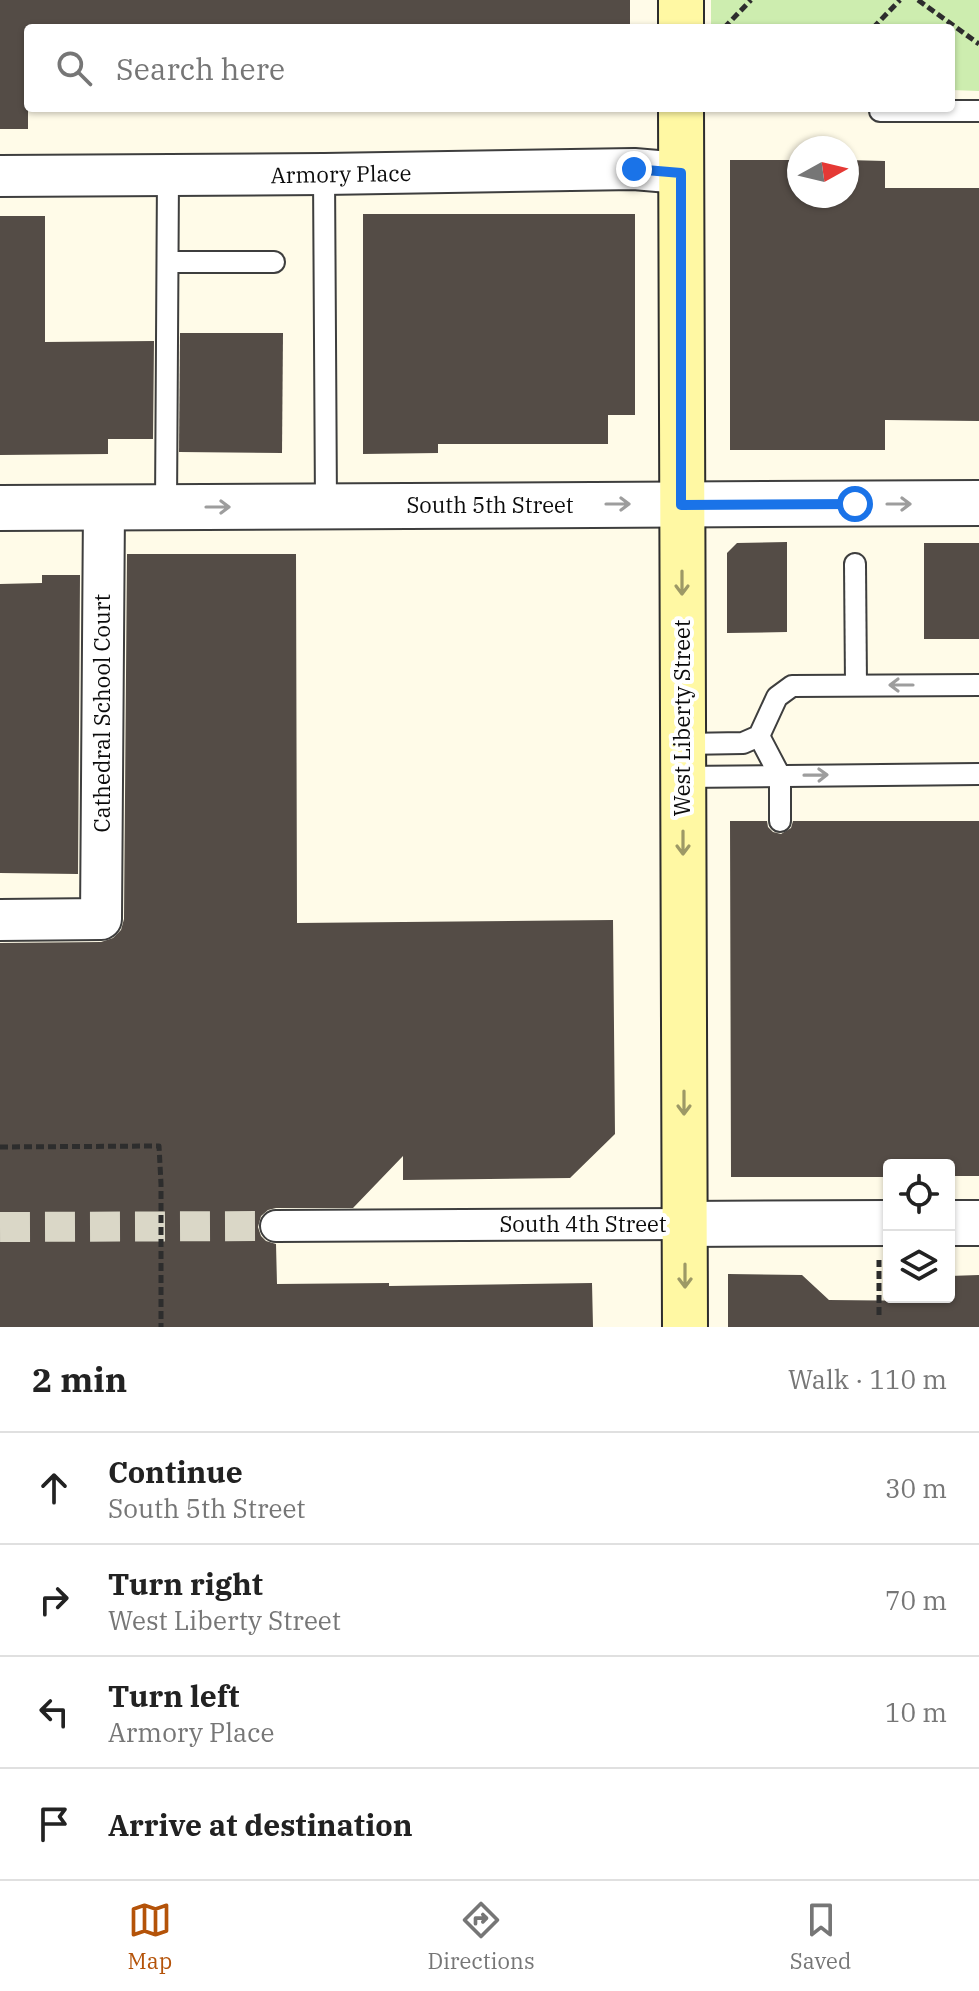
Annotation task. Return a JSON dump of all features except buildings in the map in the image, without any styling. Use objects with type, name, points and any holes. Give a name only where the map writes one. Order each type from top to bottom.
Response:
[{"type":"main road","points":[[681,0],[681,24]]},
{"type":"main road","name":"West Liberty Street","points":[[681,112],[685,1327]]},
{"type":"street","name":"Armory Place","points":[[0,176],[634,169],[681,173]]},
{"type":"street","name":"South 5th Street","points":[[0,508],[979,503]]},
{"type":"street","name":"Cathedral School Court","points":[[0,920],[101,919],[104,507]]},
{"type":"street","points":[[955,1223],[979,1223]]},
{"type":"street","name":"South 4th Street","points":[[276,1226],[684,1224],[883,1239]]},
{"type":"lane","points":[[955,111],[979,111]]},
{"type":"lane","points":[[324,174],[326,506]]},
{"type":"lane","points":[[166,507],[168,175]]},
{"type":"lane","points":[[168,262],[274,262]]},
{"type":"lane","points":[[855,564],[856,685]]},
{"type":"lane","points":[[682,760],[759,736],[777,697],[792,686],[979,685]]},
{"type":"lane","points":[[759,736],[780,776],[780,821]]},
{"type":"lane","points":[[682,760],[780,776],[979,774]]},
{"type":"path","points":[[728,24],[751,0]]},
{"type":"path","points":[[877,24],[900,0]]},
{"type":"path","points":[[918,0],[951,24]]},
{"type":"path","points":[[955,27],[979,44]]},
{"type":"path","points":[[0,1147],[159,1146],[161,1327]]},
{"type":"path","points":[[879,1315],[883,1254]]},
{"type":"green space","points":[[711,0],[979,0],[979,91],[955,90],[955,24],[711,24]]},
{"type":"tunnel","points":[[0,1227],[276,1226]]},
{"type":"route","points":[[634,169],[681,173],[681,505],[855,504]]}]
